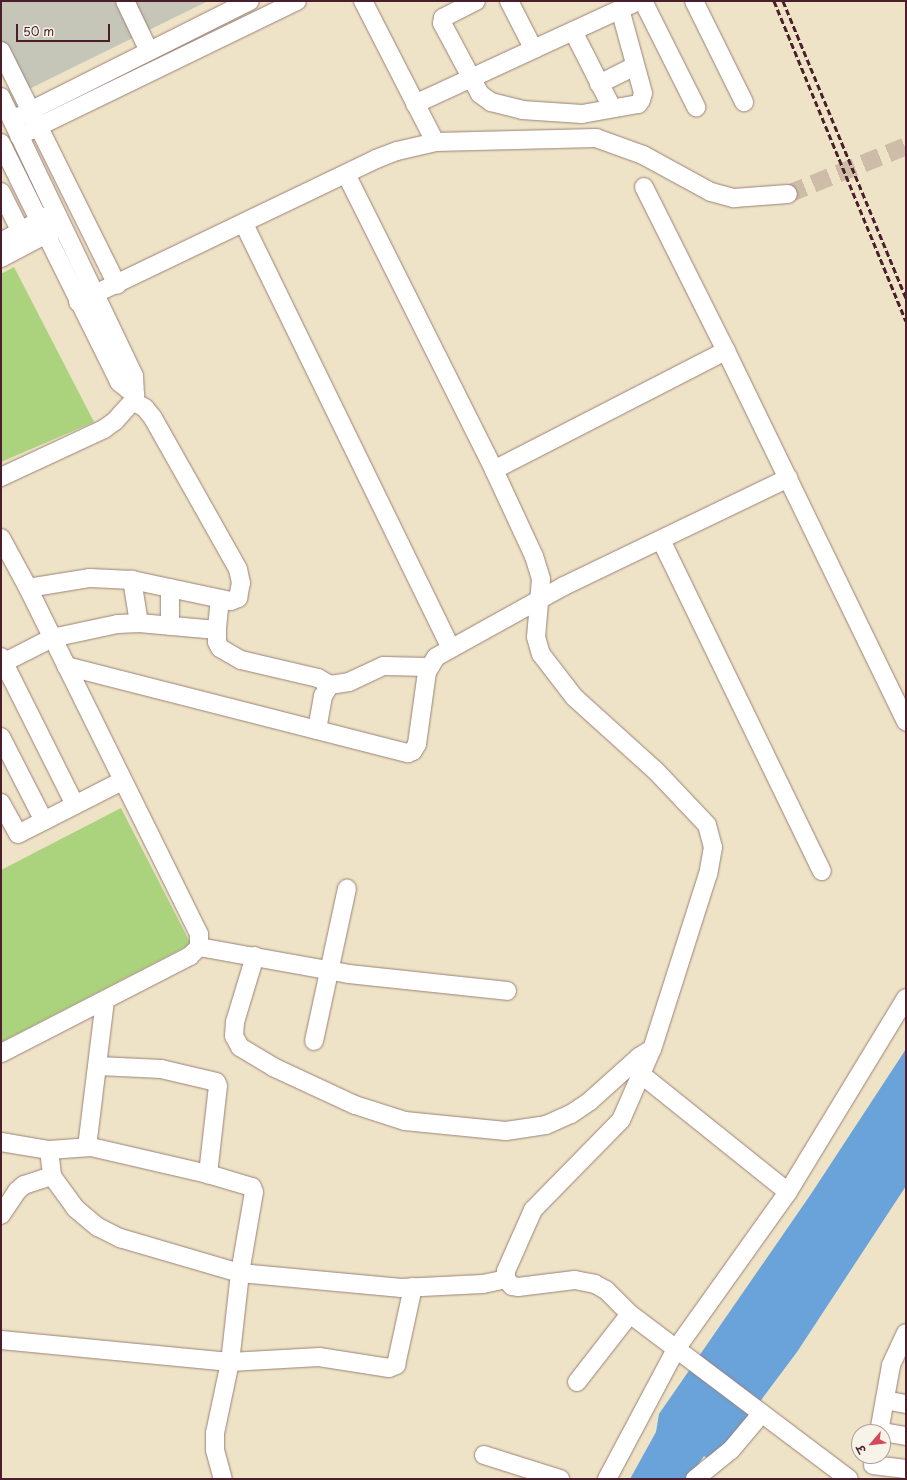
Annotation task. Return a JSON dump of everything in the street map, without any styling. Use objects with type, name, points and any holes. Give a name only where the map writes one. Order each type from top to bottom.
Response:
[{"type":"street","points":[[125,1],[149,51]]},
{"type":"street","points":[[15,128],[149,51],[250,1]]},
{"type":"street","points":[[34,118],[296,1]]},
{"type":"street","points":[[363,1],[435,142]]},
{"type":"street","points":[[476,1],[443,18],[442,24],[480,94],[491,102],[522,110],[582,114],[638,104],[642,100],[643,92],[620,9]]},
{"type":"street","points":[[509,1],[531,44],[536,48]]},
{"type":"street","points":[[415,104],[638,1]]},
{"type":"street","points":[[643,1],[696,107]]},
{"type":"street","points":[[694,1],[744,102]]},
{"type":"street","points":[[573,31],[612,108]]},
{"type":"street","points":[[1,51],[117,284]]},
{"type":"street","points":[[599,84],[635,66]]},
{"type":"street","points":[[1,97],[134,376],[134,398],[104,429],[1,477]]},
{"type":"street","points":[[78,302],[397,151],[435,142],[596,138],[643,155],[711,192],[734,198],[788,194]]},
{"type":"street","points":[[1,143],[78,302],[119,382],[146,408],[153,418],[238,569],[241,583],[238,598],[231,601],[132,580],[90,578],[28,588]]},
{"type":"street","points":[[346,174],[494,470],[534,556],[541,579],[536,637],[541,654],[552,671],[574,697],[656,771],[707,825],[713,847],[708,874],[652,1049],[620,1124],[533,1210],[506,1271],[506,1279],[512,1286],[518,1287],[575,1280],[595,1284],[606,1290],[630,1314],[678,1350],[760,1418],[849,1479]]},
{"type":"street","points":[[644,187],[726,351],[906,722]]},
{"type":"street","points":[[1,192],[24,238]]},
{"type":"street","points":[[1,258],[24,238],[59,218]]},
{"type":"street","points":[[244,224],[451,648]]},
{"type":"street","points":[[1,242],[24,238]]},
{"type":"street","points":[[494,470],[726,351]]},
{"type":"street","points":[[66,666],[408,753],[413,751],[429,667],[436,657],[564,586],[788,478]]},
{"type":"street","points":[[1,538],[28,588],[122,781],[199,934],[199,947],[190,956],[1,1053]]},
{"type":"street","points":[[661,540],[822,871]]},
{"type":"street","points":[[132,580],[139,623]]},
{"type":"street","points":[[170,588],[170,626]]},
{"type":"street","points":[[220,599],[217,630],[217,642],[220,648],[241,660],[318,678],[330,686]]},
{"type":"street","points":[[76,805],[2,661],[52,638],[118,624],[139,623],[217,630]]},
{"type":"street","points":[[317,730],[323,696],[330,686],[349,682],[384,666],[429,667]]},
{"type":"street","points":[[1,737],[44,821]]},
{"type":"street","points":[[3,810],[18,834],[122,781]]},
{"type":"street","points":[[314,1041],[347,888]]},
{"type":"street","points":[[199,947],[255,956],[328,971],[507,991]]},
{"type":"street","points":[[255,956],[235,1022],[234,1036],[240,1047],[273,1067],[355,1104],[405,1122],[506,1131],[546,1125],[571,1114],[590,1101],[639,1057],[652,1049]]},
{"type":"street","points":[[607,1479],[678,1350],[788,1192],[906,998]]},
{"type":"street","points":[[87,1146],[99,1066],[105,1000]]},
{"type":"street","points":[[99,1066],[161,1069],[216,1082],[218,1086],[208,1174]]},
{"type":"street","points":[[642,1075],[788,1192]]},
{"type":"street","points":[[1,1142],[49,1150],[87,1146],[208,1174],[252,1188],[254,1192],[240,1273],[230,1362],[215,1433],[215,1450],[223,1479]]},
{"type":"street","points":[[49,1150],[52,1176],[75,1208],[98,1226],[120,1238],[240,1273],[413,1287],[483,1284],[506,1279]]},
{"type":"street","points":[[1,1215],[17,1191],[24,1186],[52,1176]]},
{"type":"street","points":[[1,1340],[230,1362],[319,1357],[389,1368],[396,1365],[413,1287]]},
{"type":"street","points":[[577,1382],[630,1314]]},
{"type":"street","points":[[882,1424],[891,1365],[904,1344]]},
{"type":"street","points":[[885,1400],[906,1404]]},
{"type":"street","points":[[695,1479],[731,1450],[760,1418]]},
{"type":"street","points":[[891,1434],[906,1436]]},
{"type":"street","points":[[484,1455],[560,1479]]},
{"type":"street","points":[[873,1467],[906,1470]]},
{"type":"shaded area","points":[[1,1],[208,1],[27,90],[1,39]]},
{"type":"green space","points":[[14,267],[94,422],[1,462],[1,274]]},
{"type":"green space","points":[[121,808],[191,944],[1,1042],[1,870]]},
{"type":"water","points":[[906,1049],[906,1186],[797,1352],[714,1463],[704,1456],[688,1479],[630,1479],[656,1432],[659,1414],[811,1194]]},
{"type":"tunnel","points":[[788,194],[906,146]]},
{"type":"railway","points":[[774,1],[906,321]]},
{"type":"railway","points":[[783,1],[906,298]]}]
